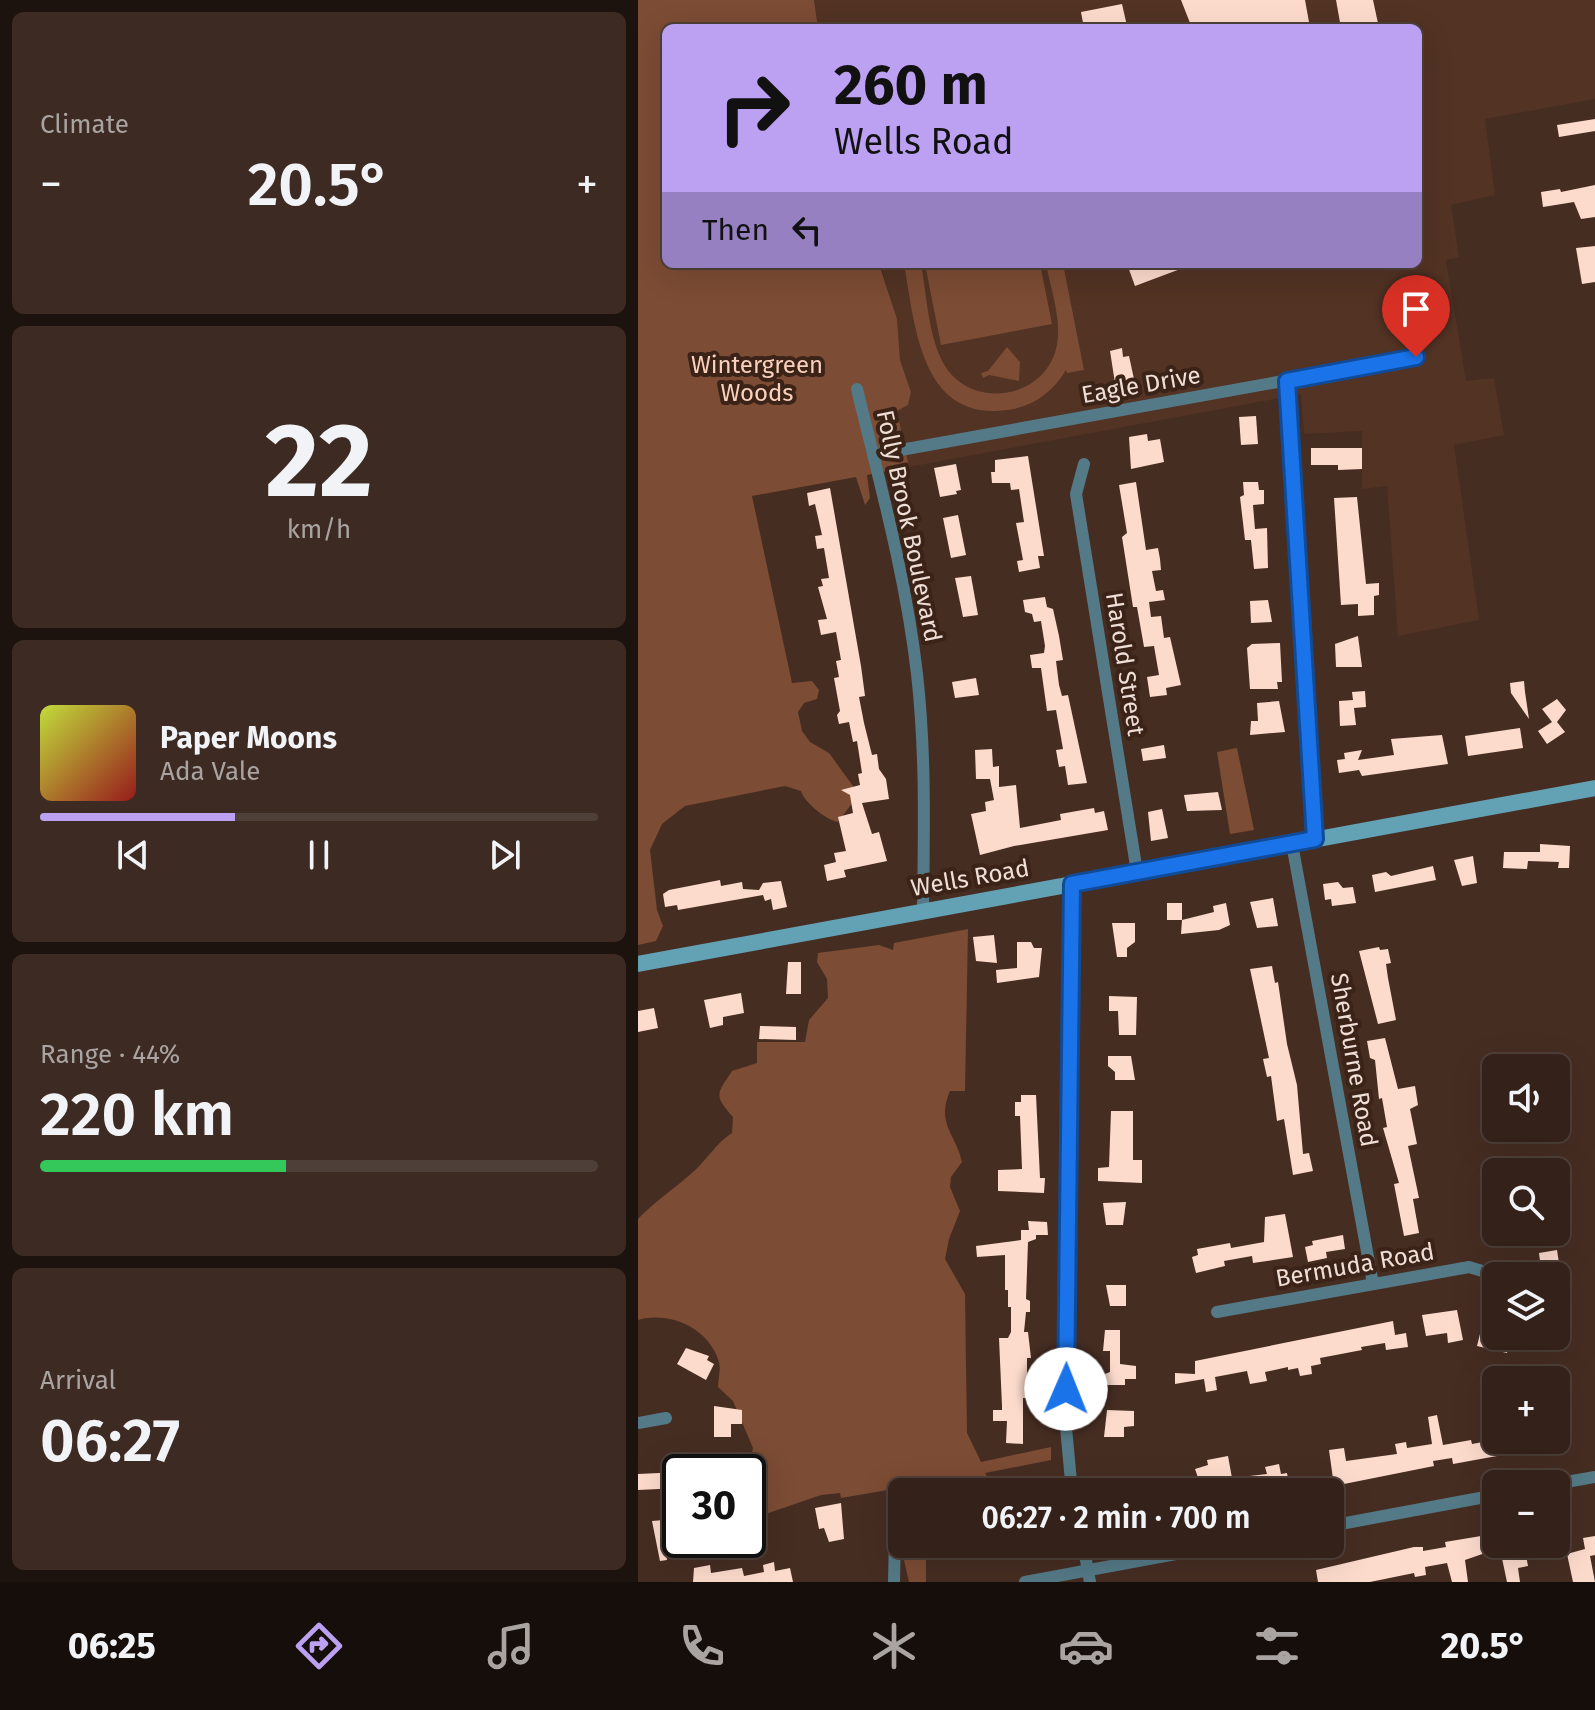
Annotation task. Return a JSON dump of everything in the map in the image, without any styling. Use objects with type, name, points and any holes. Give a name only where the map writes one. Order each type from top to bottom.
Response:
[{"type":"main road","name":"Wells Road","points":[[638,964],[1595,788]]},
{"type":"street","name":"Eagle Drive","points":[[873,455],[1416,357]]},
{"type":"street","points":[[1287,381],[1315,839]]},
{"type":"street","name":"Folly Brook Boulevard","points":[[857,389],[901,568],[917,673],[923,748],[923,911]]},
{"type":"street","name":"Harold Street","points":[[1084,464],[1076,494],[1137,872]]},
{"type":"street","name":"Sherburne Road","points":[[1292,844],[1373,1284]]},
{"type":"street","points":[[1070,1478],[1065,1437],[1072,884]]},
{"type":"street","name":"Bermuda Road","points":[[1217,1312],[1469,1267],[1482,1271]]},
{"type":"street","points":[[638,1423],[666,1418]]},
{"type":"street","points":[[1570,1481],[1595,1477]]},
{"type":"street","points":[[1344,1523],[1482,1498]]},
{"type":"street","points":[[894,1582],[895,1558]]},
{"type":"street","points":[[1025,1582],[1089,1576],[1168,1558]]},
{"type":"shaded area","points":[[814,0],[1595,0],[1595,99],[1485,119],[1495,195],[1451,205],[1459,257],[1446,260],[1466,381],[1494,378],[1504,435],[1454,445],[1479,620],[1398,636],[1387,486],[1362,489],[1362,431],[1304,434],[1301,394],[909,467],[897,411],[908,405],[911,392],[900,360],[897,319],[881,268],[1422,268],[1422,24],[817,24]]},
{"type":"green space","name":"Wintergreen Woods","points":[[638,0],[814,0],[817,24],[662,24],[662,268],[880,268],[897,319],[900,360],[911,392],[908,405],[897,411],[909,467],[867,475],[870,498],[865,505],[856,477],[752,496],[792,683],[812,681],[819,690],[817,699],[804,703],[798,712],[802,731],[810,742],[829,753],[853,786],[856,798],[838,822],[816,810],[801,791],[785,786],[685,806],[662,824],[650,850],[657,910],[663,926],[656,941],[638,945]]},
{"type":"green space","points":[[905,268],[922,268],[932,330],[945,366],[957,380],[972,389],[1006,393],[1023,388],[1049,366],[1056,349],[1056,306],[1047,268],[1064,268],[1084,370],[1067,373],[1066,370],[1055,385],[1025,406],[1007,410],[978,410],[956,401],[939,385],[927,364],[912,314]]},
{"type":"green space","points":[[926,268],[1041,268],[1052,324],[941,345]]},
{"type":"green space","points":[[1007,347],[1020,362],[1019,381],[989,375],[983,378],[981,373],[988,371]]},
{"type":"green space","points":[[1237,748],[1254,830],[1230,834],[1217,752]]},
{"type":"green space","points":[[968,929],[965,1091],[950,1091],[945,1112],[962,1162],[951,1177],[950,1187],[960,1211],[945,1259],[965,1294],[967,1433],[981,1462],[1051,1447],[1051,1460],[985,1473],[988,1478],[888,1478],[888,1490],[841,1498],[840,1493],[821,1495],[766,1514],[766,1454],[752,1454],[753,1448],[733,1401],[718,1387],[720,1365],[714,1350],[697,1331],[675,1320],[638,1320],[638,1219],[692,1173],[732,1133],[733,1117],[722,1104],[720,1090],[732,1071],[757,1063],[757,1042],[805,1042],[809,1020],[828,998],[827,979],[817,962],[818,953],[879,945],[893,950],[894,943]]},
{"type":"green space","points":[[904,1558],[926,1558],[926,1582],[909,1582]]},
{"type":"building","points":[[1181,0],[1305,0],[1309,22],[1305,24],[1190,24]]},
{"type":"building","points":[[1336,0],[1373,0],[1378,24],[1340,24]]},
{"type":"building","points":[[1122,4],[1127,24],[1083,24],[1081,12]]},
{"type":"building","points":[[1595,119],[1595,131],[1559,137],[1557,125]]},
{"type":"building","points":[[1595,185],[1595,217],[1581,219],[1574,202],[1543,207],[1541,192],[1560,189],[1561,192]]},
{"type":"building","points":[[1595,246],[1595,282],[1582,284],[1576,248]]},
{"type":"building","points":[[1128,268],[1183,268],[1135,286]]},
{"type":"building","points":[[1122,348],[1123,357],[1129,356],[1134,379],[1115,383],[1110,351]]},
{"type":"building","points":[[1256,416],[1258,444],[1241,445],[1239,417]]},
{"type":"building","points":[[1147,434],[1148,441],[1160,439],[1164,462],[1131,469],[1129,437]]},
{"type":"building","points":[[1311,448],[1362,448],[1362,469],[1338,470],[1338,465],[1311,465]]},
{"type":"building","points":[[1028,456],[1044,556],[1038,556],[1040,568],[1019,572],[1017,561],[1023,560],[1016,523],[1024,522],[1019,489],[1011,490],[1010,483],[992,483],[991,472],[995,472],[995,460]]},
{"type":"building","points":[[956,464],[961,490],[956,491],[957,494],[940,497],[934,468]]},
{"type":"building","points":[[1136,482],[1146,550],[1158,548],[1161,570],[1152,571],[1156,591],[1163,590],[1165,600],[1149,602],[1151,617],[1161,616],[1164,638],[1170,637],[1181,685],[1166,688],[1167,695],[1150,697],[1147,677],[1159,675],[1154,646],[1144,647],[1137,607],[1133,607],[1122,537],[1127,533],[1119,485]]},
{"type":"building","points":[[1243,482],[1258,482],[1259,490],[1264,490],[1264,504],[1253,505],[1255,529],[1267,528],[1268,568],[1254,569],[1251,540],[1245,540],[1240,497],[1244,495]]},
{"type":"building","points":[[830,488],[861,666],[865,696],[859,697],[872,755],[877,754],[889,799],[862,803],[872,834],[879,832],[887,861],[844,870],[846,877],[827,881],[824,865],[836,862],[834,853],[846,851],[838,817],[853,813],[850,795],[841,790],[860,785],[858,774],[862,773],[857,741],[853,742],[849,722],[839,724],[837,715],[840,711],[834,678],[839,677],[836,661],[841,660],[836,632],[821,635],[818,620],[827,619],[818,587],[823,586],[821,579],[829,578],[824,548],[817,549],[815,536],[822,535],[815,504],[809,506],[807,493]]},
{"type":"building","points":[[1357,497],[1366,584],[1379,583],[1379,595],[1374,596],[1374,615],[1358,616],[1358,604],[1341,605],[1334,498]]},
{"type":"building","points":[[958,515],[966,555],[951,558],[943,518]]},
{"type":"building","points":[[971,576],[978,615],[963,617],[955,578]]},
{"type":"building","points":[[1045,597],[1047,607],[1053,609],[1063,660],[1056,661],[1059,685],[1062,696],[1068,695],[1087,783],[1068,785],[1065,766],[1059,767],[1056,750],[1063,749],[1056,710],[1047,711],[1041,668],[1032,668],[1030,655],[1044,653],[1045,646],[1041,621],[1034,622],[1032,614],[1025,612],[1023,600]]},
{"type":"building","points":[[1268,600],[1272,622],[1251,623],[1250,601]]},
{"type":"building","points":[[1358,636],[1362,667],[1336,667],[1335,644]]},
{"type":"building","points":[[1280,643],[1282,682],[1277,682],[1278,689],[1250,689],[1247,648],[1252,644]]},
{"type":"building","points":[[976,678],[979,695],[955,698],[952,682]]},
{"type":"building","points":[[1524,681],[1529,719],[1511,693],[1510,683]]},
{"type":"building","points":[[1365,691],[1366,707],[1354,708],[1356,725],[1340,726],[1339,701],[1353,700],[1352,692]]},
{"type":"building","points":[[1557,699],[1566,710],[1557,722],[1565,732],[1547,744],[1538,731],[1552,722],[1542,709]]},
{"type":"building","points":[[1279,701],[1285,732],[1250,735],[1251,721],[1258,721],[1257,703]]},
{"type":"building","points":[[1520,728],[1523,748],[1468,756],[1465,736]]},
{"type":"building","points":[[1442,735],[1448,764],[1362,776],[1359,770],[1339,773],[1337,760],[1345,759],[1344,753],[1362,750],[1358,760],[1394,755],[1391,739]]},
{"type":"building","points":[[1164,745],[1166,758],[1143,761],[1141,749]]},
{"type":"building","points":[[992,749],[993,767],[999,766],[999,787],[1016,785],[1020,828],[1061,820],[1060,814],[1094,808],[1095,813],[1104,811],[1108,830],[980,855],[971,814],[986,811],[985,802],[994,800],[990,779],[976,779],[975,750]]},
{"type":"building","points":[[1218,792],[1222,810],[1187,811],[1184,795]]},
{"type":"building","points":[[1162,809],[1168,838],[1151,841],[1148,812]]},
{"type":"building","points":[[1540,844],[1570,846],[1569,868],[1558,868],[1559,862],[1528,861],[1527,869],[1503,868],[1504,852],[1540,852]]},
{"type":"building","points":[[1473,856],[1477,883],[1462,886],[1454,860]]},
{"type":"building","points":[[1433,866],[1436,880],[1375,892],[1372,875],[1386,872],[1391,876]]},
{"type":"building","points":[[720,880],[721,886],[742,882],[743,889],[759,890],[763,883],[781,881],[787,907],[773,910],[771,899],[765,901],[763,895],[678,910],[677,905],[665,907],[663,894],[669,890]]},
{"type":"building","points":[[1338,882],[1343,888],[1353,887],[1356,903],[1332,906],[1331,899],[1325,900],[1323,884]]},
{"type":"building","points":[[1273,898],[1278,926],[1257,928],[1250,902]]},
{"type":"building","points":[[1167,903],[1182,903],[1182,920],[1167,920]]},
{"type":"building","points":[[1226,903],[1230,925],[1219,930],[1181,934],[1182,920],[1214,912],[1213,906]]},
{"type":"building","points":[[1112,923],[1135,923],[1135,942],[1127,948],[1127,957],[1117,957]]},
{"type":"building","points":[[994,935],[997,963],[976,961],[973,937]]},
{"type":"building","points":[[1017,942],[1031,942],[1034,948],[1042,948],[1039,977],[997,983],[996,970],[1017,968]]},
{"type":"building","points":[[1379,947],[1380,950],[1388,949],[1391,963],[1386,964],[1396,1020],[1378,1024],[1359,951]]},
{"type":"building","points":[[788,962],[801,962],[801,994],[786,994]]},
{"type":"building","points":[[1272,966],[1275,983],[1278,982],[1297,1085],[1303,1154],[1309,1153],[1313,1171],[1293,1175],[1284,1119],[1277,1121],[1271,1076],[1267,1077],[1263,1059],[1269,1058],[1250,969]]},
{"type":"building","points":[[741,993],[744,1013],[723,1017],[723,1025],[710,1028],[704,1000]]},
{"type":"building","points":[[1109,996],[1137,997],[1136,1035],[1119,1035],[1118,1011],[1109,1011]]},
{"type":"building","points":[[654,1008],[658,1028],[638,1032],[638,1011]]},
{"type":"building","points":[[760,1026],[796,1027],[796,1040],[759,1039]]},
{"type":"building","points":[[1385,1038],[1398,1089],[1415,1086],[1418,1105],[1410,1109],[1417,1144],[1408,1146],[1419,1198],[1413,1199],[1419,1233],[1404,1236],[1394,1184],[1399,1183],[1383,1128],[1387,1127],[1382,1098],[1379,1099],[1375,1060],[1370,1058],[1367,1041]]},
{"type":"building","points":[[1108,1056],[1131,1056],[1135,1080],[1115,1080],[1115,1072],[1108,1066]]},
{"type":"building","points":[[1021,1095],[1036,1095],[1040,1178],[1045,1178],[1044,1193],[998,1191],[998,1170],[1022,1169],[1020,1116],[1015,1116],[1015,1102],[1021,1102]]},
{"type":"building","points":[[1111,1111],[1133,1111],[1133,1160],[1142,1160],[1142,1183],[1098,1181],[1098,1168],[1109,1167]]},
{"type":"building","points":[[1126,1202],[1123,1225],[1106,1225],[1103,1203]]},
{"type":"building","points":[[1285,1214],[1293,1257],[1253,1263],[1252,1256],[1224,1261],[1225,1266],[1196,1273],[1192,1257],[1198,1255],[1197,1249],[1230,1243],[1231,1248],[1264,1242],[1265,1217]]},
{"type":"building","points":[[1028,1221],[1047,1222],[1048,1235],[1036,1235],[1036,1239],[1028,1242],[1026,1299],[1030,1301],[1030,1312],[1026,1312],[1024,1332],[1028,1332],[1031,1358],[1027,1358],[1027,1398],[1023,1398],[1023,1444],[1006,1443],[1007,1421],[993,1421],[993,1410],[1002,1410],[999,1338],[1008,1338],[1011,1332],[1011,1307],[1008,1307],[1008,1290],[1005,1290],[1005,1255],[977,1257],[976,1246],[1021,1240],[1021,1230],[1029,1230]]},
{"type":"building","points":[[1343,1235],[1345,1249],[1326,1252],[1327,1258],[1308,1262],[1305,1247],[1313,1245],[1312,1241]]},
{"type":"building","points":[[1557,1250],[1559,1262],[1540,1262],[1539,1253]]},
{"type":"building","points":[[1106,1285],[1126,1285],[1126,1306],[1110,1306]]},
{"type":"building","points":[[1457,1310],[1463,1340],[1448,1343],[1447,1333],[1426,1336],[1422,1315]]},
{"type":"building","points":[[1393,1321],[1395,1335],[1406,1333],[1408,1347],[1386,1350],[1385,1343],[1361,1347],[1362,1350],[1320,1358],[1321,1364],[1311,1366],[1312,1374],[1300,1376],[1298,1368],[1288,1370],[1288,1367],[1265,1372],[1267,1381],[1250,1384],[1247,1371],[1215,1377],[1217,1390],[1206,1392],[1204,1379],[1175,1384],[1175,1373],[1195,1374],[1195,1361]]},
{"type":"building","points":[[1482,1326],[1482,1347],[1477,1346]]},
{"type":"building","points":[[1105,1330],[1120,1330],[1120,1364],[1136,1366],[1136,1379],[1125,1379],[1125,1385],[1105,1385],[1105,1374],[1110,1372],[1110,1351],[1103,1351]]},
{"type":"building","points":[[686,1348],[709,1356],[707,1360],[714,1364],[706,1380],[677,1364]]},
{"type":"building","points":[[714,1406],[742,1410],[742,1424],[731,1424],[731,1437],[714,1437]]},
{"type":"building","points":[[1107,1410],[1134,1411],[1134,1426],[1124,1427],[1124,1437],[1104,1437]]},
{"type":"building","points":[[1437,1415],[1443,1445],[1471,1440],[1472,1444],[1482,1442],[1482,1454],[1509,1454],[1453,1464],[1452,1458],[1433,1461],[1434,1466],[1344,1484],[1344,1478],[1333,1478],[1329,1450],[1344,1448],[1346,1461],[1397,1454],[1395,1444],[1406,1442],[1407,1448],[1432,1444],[1428,1417]]},
{"type":"building","points":[[1228,1456],[1232,1478],[1198,1478],[1195,1469],[1208,1465],[1207,1460]]},
{"type":"building","points":[[1279,1464],[1281,1474],[1287,1473],[1288,1478],[1232,1478],[1267,1474],[1265,1467]]},
{"type":"building","points":[[662,1473],[662,1489],[638,1490],[638,1474]]},
{"type":"building","points":[[841,1503],[844,1539],[829,1542],[824,1528],[819,1529],[815,1508]]},
{"type":"building","points":[[662,1520],[662,1558],[667,1560],[660,1561],[652,1521]]},
{"type":"building","points":[[1482,1536],[1482,1554],[1465,1560],[1468,1582],[1452,1582],[1447,1563],[1425,1567],[1426,1575],[1415,1577],[1414,1573],[1370,1582],[1318,1582],[1316,1570],[1414,1547],[1423,1547],[1423,1551],[1446,1547],[1445,1542]]},
{"type":"building","points":[[1595,1536],[1595,1555],[1590,1556],[1595,1582],[1573,1582],[1568,1558],[1570,1553],[1585,1549],[1583,1538]]},
{"type":"building","points":[[1502,1558],[1527,1558],[1528,1566],[1518,1568],[1520,1582],[1507,1582]]},
{"type":"building","points":[[774,1562],[775,1571],[790,1568],[793,1582],[693,1582],[694,1568],[710,1565],[711,1573],[742,1568],[744,1576],[764,1572],[763,1565]]},
{"type":"route","points":[[1066,1389],[1072,884],[1315,839],[1287,381],[1416,357]]}]
